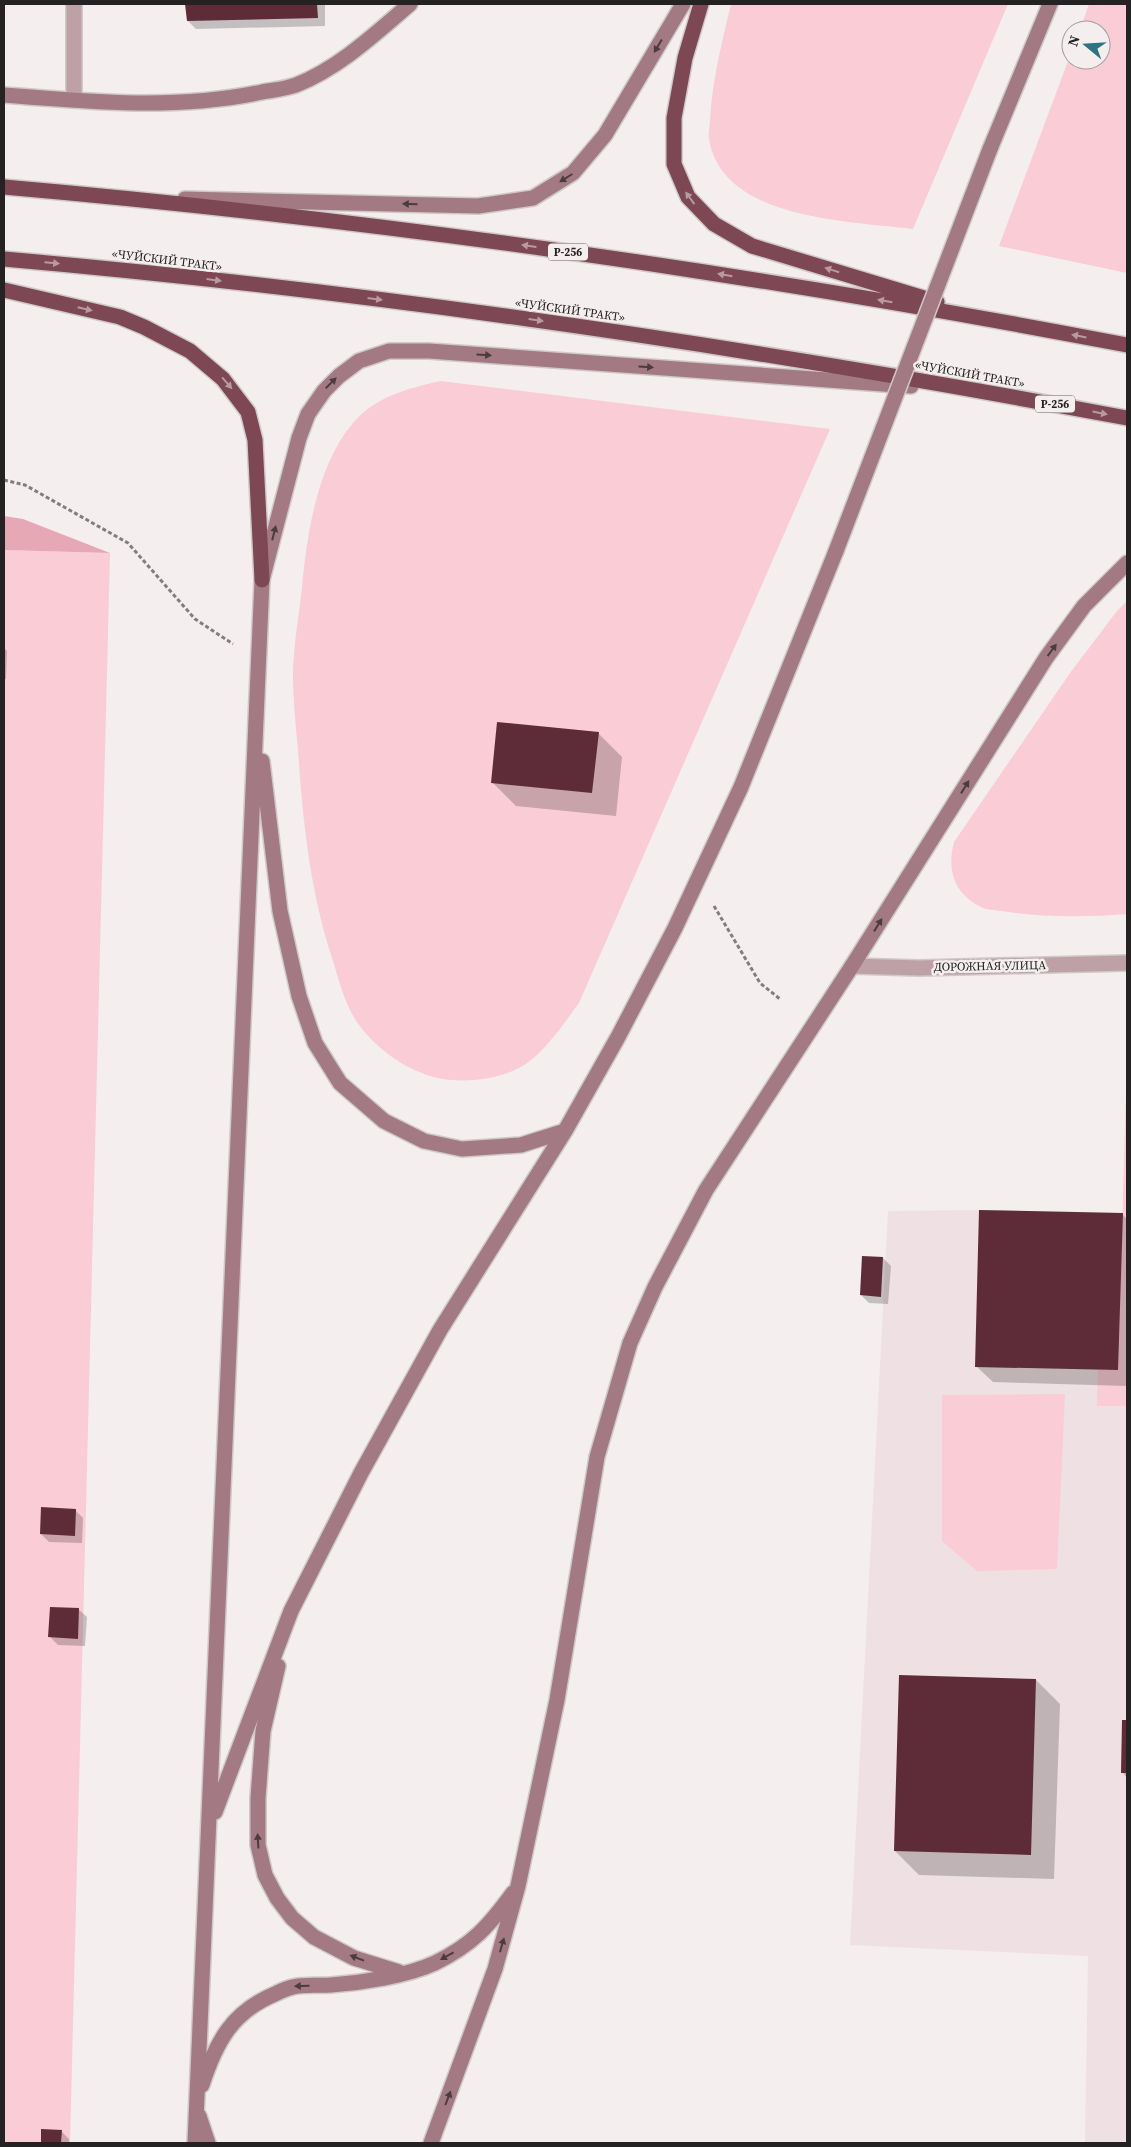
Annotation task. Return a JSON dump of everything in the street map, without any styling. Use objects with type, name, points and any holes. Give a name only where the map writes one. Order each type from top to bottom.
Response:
[{"type":"highway","points":[[701,4],[685,58],[674,118],[674,164],[688,197],[714,224],[752,246],[996,320]]},
{"type":"highway","name":"Р-256","points":[[4,187],[121,197],[482,240],[710,272],[996,320],[1127,345]]},
{"type":"highway","name":"«ЧУЙСКИЙ ТРАКТ»","points":[[4,259],[114,269],[472,311],[700,343],[983,391],[1127,418]]},
{"type":"highway","points":[[4,290],[120,317],[190,351],[209,365],[223,379],[248,412],[255,440],[262,580]]},
{"type":"street","points":[[74,4],[74,100]]},
{"type":"street","points":[[4,95],[74,100],[173,103],[240,97],[295,85],[349,56],[410,4]]},
{"type":"street","points":[[121,197],[478,206],[533,198],[573,173],[605,135],[683,4]]},
{"type":"street","points":[[210,1825],[291,1611],[361,1473],[440,1330],[565,1131],[618,1037],[675,928],[741,787],[836,551],[990,149],[1050,4]]},
{"type":"street","points":[[195,2143],[195,2104],[210,1825],[262,580],[299,438],[308,414],[324,391],[339,376],[359,361],[390,351],[429,351],[983,391]]},
{"type":"street","points":[[431,2143],[495,1969],[518,1886],[557,1700],[597,1457],[630,1343],[655,1286],[706,1190],[852,966],[1046,658],[1084,606],[1127,563]]},
{"type":"street","points":[[256,714],[280,911],[299,996],[315,1043],[340,1083],[384,1121],[424,1141],[462,1149],[521,1145],[565,1131]]},
{"type":"street","name":"ДОРОЖНАЯ УЛИЦА","points":[[852,966],[919,968],[1127,963]]},
{"type":"street","points":[[291,1611],[264,1731],[258,1798],[258,1845],[265,1875],[277,1898],[292,1918],[314,1937],[354,1958],[403,1974]]},
{"type":"street","points":[[208,2143],[195,2104],[212,2054],[232,2022],[261,2000],[292,1987],[332,1985],[403,1974],[434,1963],[466,1945],[488,1927],[518,1886]]},
{"type":"path","points":[[4,480],[25,485],[128,543],[195,619],[234,644],[259,646]]},
{"type":"path","points":[[698,878],[760,983],[780,998]]},
{"type":"shaded area","points":[[731,4],[1008,4],[913,229],[856,223],[792,211],[762,201],[737,186],[719,166],[709,139],[711,105],[715,76]]},
{"type":"shaded area","points":[[1089,4],[1127,4],[1127,273],[999,246],[1065,70],[1111,70],[1111,20],[1083,20]]},
{"type":"shaded area","points":[[440,381],[830,429],[579,1003],[548,1043],[527,1063],[510,1072],[490,1078],[470,1080],[438,1078],[413,1069],[390,1056],[370,1039],[356,1021],[348,1005],[325,935],[313,883],[302,804],[293,676],[307,545],[322,479],[331,459],[353,423],[372,406],[393,395]]},
{"type":"shaded area","points":[[4,516],[23,519],[110,553],[4,550]]},
{"type":"shaded area","points":[[4,550],[110,553],[70,2143],[4,2143]]},
{"type":"shaded area","points":[[1127,601],[1127,914],[1049,916],[990,910],[981,907],[963,894],[954,879],[951,861],[954,842],[1070,673],[1117,611]]},
{"type":"shaded area","points":[[1127,1058],[1127,2143],[1085,2143],[1088,1956],[850,1945],[888,1211],[979,1210],[1123,1213]]},
{"type":"shaded area","points":[[1127,1058],[1127,1406],[1097,1406],[1098,1370],[1118,1370]]},
{"type":"shaded area","points":[[1065,1394],[1057,1569],[977,1571],[942,1541],[942,1395]]},
{"type":"building","points":[[185,4],[317,4],[318,18],[187,21]]},
{"type":"building","points":[[497,722],[599,732],[592,793],[491,783]]},
{"type":"building","points":[[979,1210],[1123,1213],[1118,1370],[975,1367]]},
{"type":"building","points":[[862,1256],[883,1257],[881,1297],[860,1295]]},
{"type":"building","points":[[41,1507],[76,1509],[75,1536],[40,1534]]},
{"type":"building","points":[[50,1607],[79,1608],[78,1639],[48,1637]]},
{"type":"building","points":[[899,1675],[1036,1679],[1031,1855],[894,1851]]},
{"type":"building","points":[[1122,1720],[1127,1720],[1127,1773],[1121,1773]]},
{"type":"building","points":[[41,2129],[62,2130],[61,2143],[41,2143]]}]
